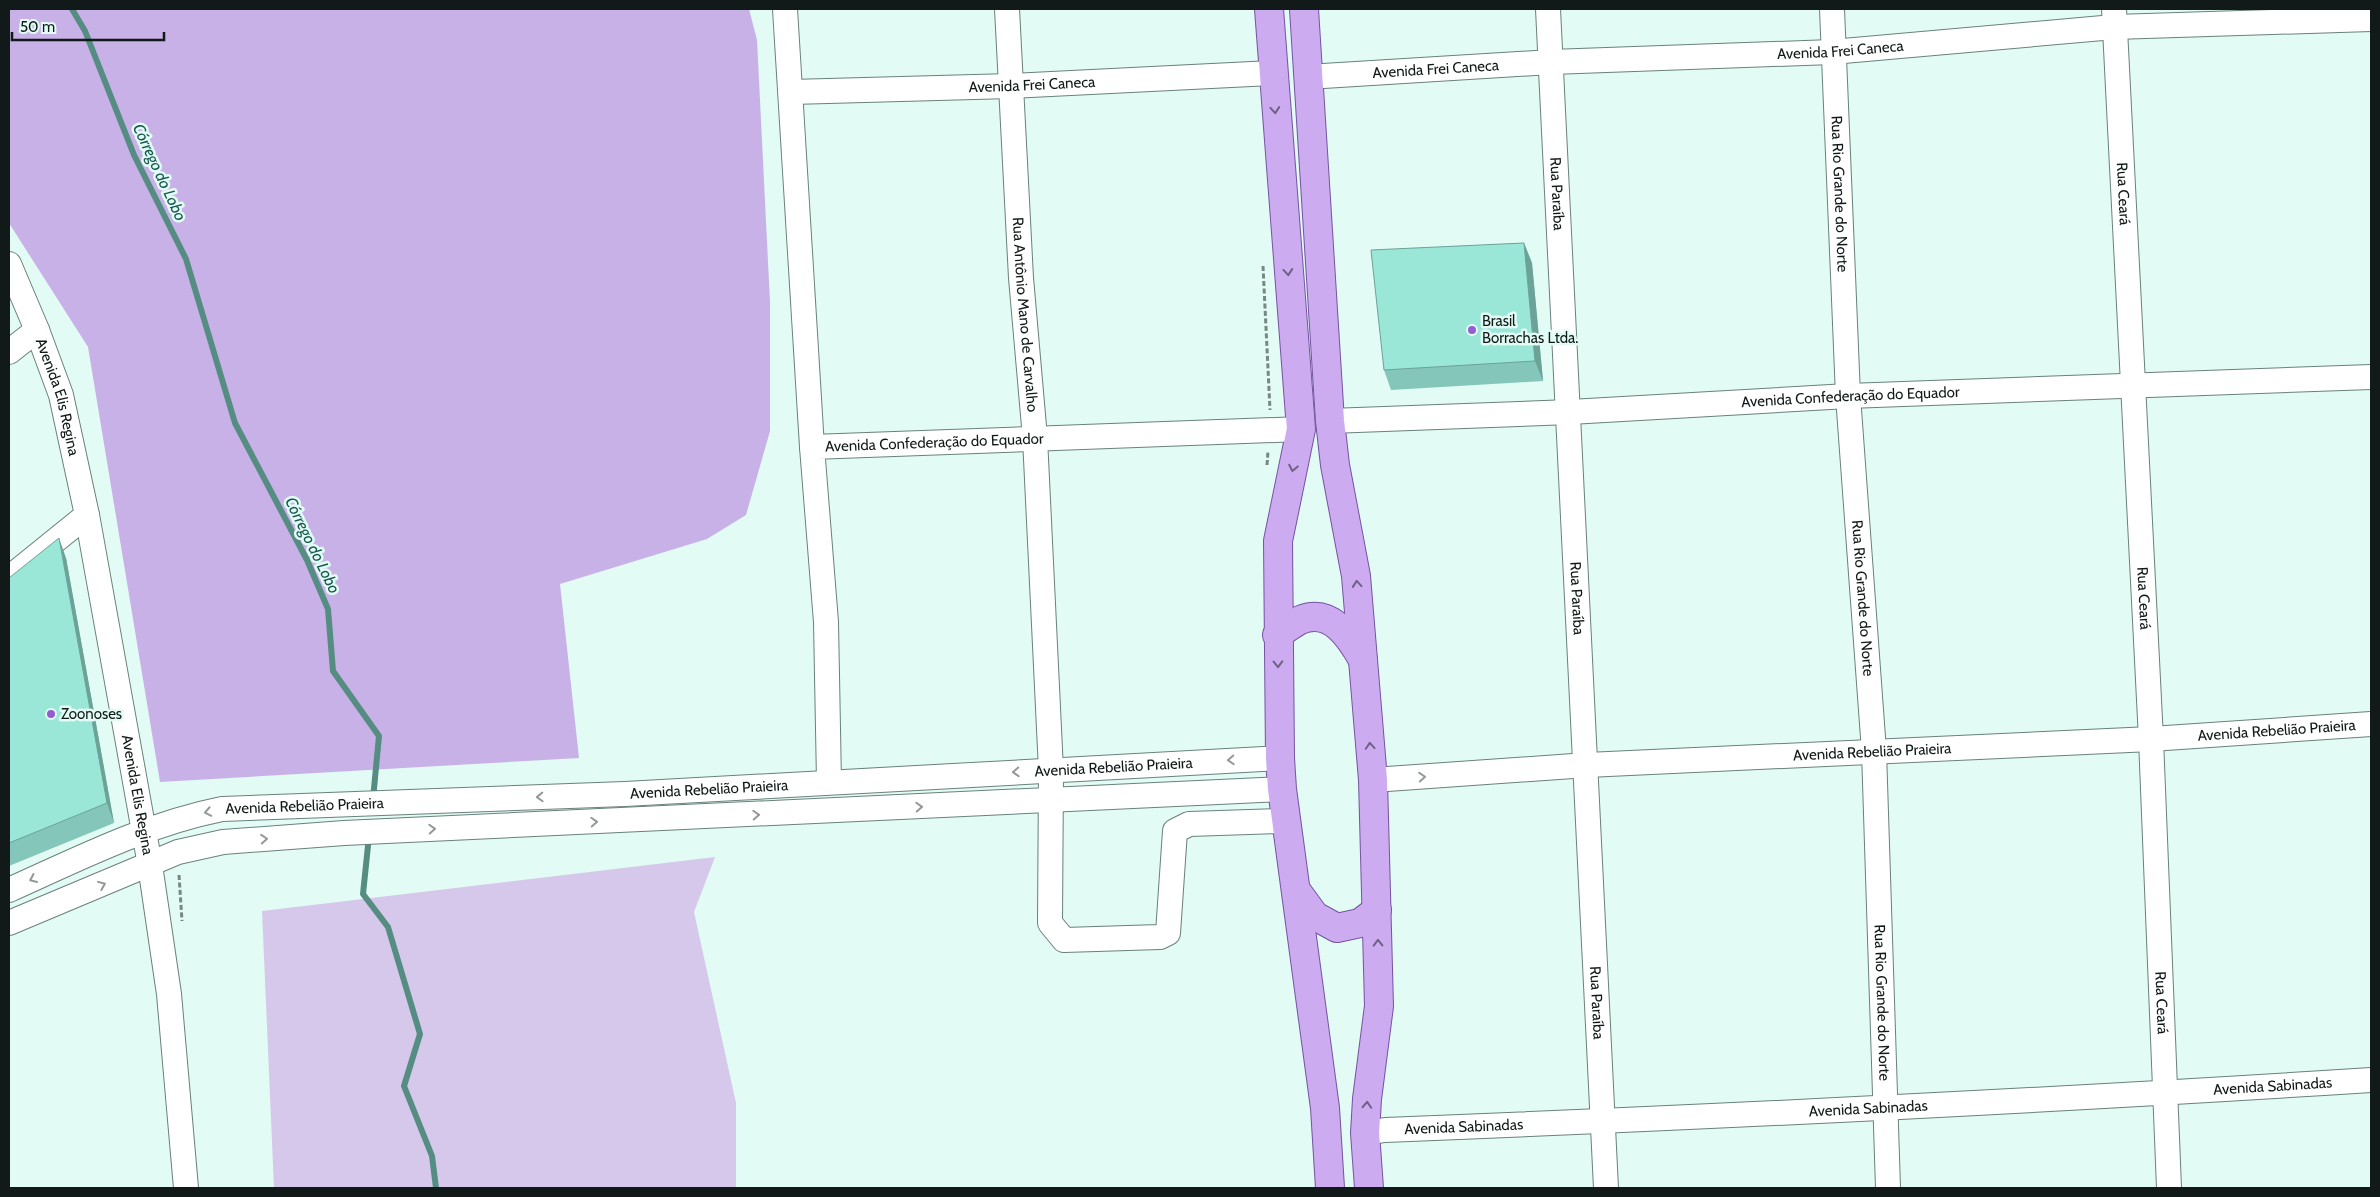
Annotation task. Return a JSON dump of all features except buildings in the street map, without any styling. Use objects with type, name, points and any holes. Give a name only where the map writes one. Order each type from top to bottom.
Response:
[{"type":"main road","points":[[1269,9],[1272,73],[1301,429],[1278,541],[1277,635],[1280,758],[1282,789],[1325,1108],[1330,1188]]},
{"type":"main road","points":[[1304,9],[1330,421],[1335,464],[1356,576],[1373,780],[1379,1006],[1367,1099],[1365,1133],[1369,1188]]},
{"type":"main road","points":[[1277,635],[1301,620],[1316,618],[1332,620],[1343,629],[1364,661]]},
{"type":"main road","points":[[1295,889],[1315,916],[1337,928],[1360,923],[1377,910]]},
{"type":"street","points":[[786,9],[812,448]]},
{"type":"street","name":"Rua Antônio Mano de Carvalho","points":[[1008,9],[1021,278],[1035,438],[1051,770],[1050,923],[1064,940],[1160,937],[1168,933],[1175,830],[1189,824],[1277,821],[1287,823]]},
{"type":"street","name":"Rua Paraíba","points":[[1548,9],[1570,412],[1606,1188]]},
{"type":"street","name":"Rua Rio Grande do Norte","points":[[1832,9],[1832,52],[1848,396],[1874,752],[1888,1188]]},
{"type":"street","name":"Avenida Frei Caneca","points":[[1307,77],[1551,62],[1832,52],[2114,18],[2371,19]]},
{"type":"street","name":"Rua Ceará","points":[[2114,18],[2151,739],[2169,1188]]},
{"type":"street","name":"Avenida Frei Caneca","points":[[791,92],[1011,86],[1272,73]]},
{"type":"street","name":"Avenida Elis Regina","points":[[9,264],[37,330],[60,395],[87,515],[142,832],[150,865],[169,994],[186,1188]]},
{"type":"street","points":[[9,352],[37,330]]},
{"type":"street","name":"Avenida Confederação do Equador","points":[[1330,421],[1570,412],[1848,396],[2371,377]]},
{"type":"street","name":"Avenida Confederação do Equador","points":[[829,782],[826,622],[812,448],[1301,429]]},
{"type":"street","points":[[9,578],[87,515]]},
{"type":"street","name":"Avenida Rebelião Praieira","points":[[1373,780],[1587,765],[2151,739],[2371,724]]},
{"type":"street","name":"Avenida Rebelião Praieira","points":[[9,890],[142,832],[182,818],[222,809],[625,794],[1280,758]]},
{"type":"street","points":[[858,781],[861,810]]},
{"type":"street","name":"Avenida Rebelião Praieira","points":[[9,923],[178,852],[223,842],[355,833],[1282,789]]},
{"type":"street","points":[[62,866],[75,896]]},
{"type":"street","name":"Avenida Sabinadas","points":[[1365,1133],[1385,1130],[1603,1122],[2165,1093],[2371,1080]]},
{"type":"shaded area","points":[[9,9],[749,9],[757,40],[770,302],[770,431],[746,515],[707,539],[560,584],[579,758],[160,782],[88,347],[9,223]]},
{"type":"shaded area","points":[[715,857],[694,912],[736,1103],[736,1188],[274,1188],[262,911]]},
{"type":"waterway","name":"Córrego do Lobo","points":[[72,9],[85,31],[134,155],[186,259],[235,423],[307,560],[328,609],[333,671],[379,736],[373,799]]},
{"type":"waterway","name":"Córrego do Lobo","points":[[369,836],[363,894],[388,927],[420,1034],[404,1086],[432,1156],[436,1188]]},
{"type":"place","name":"Brasil Borrachas Ltda.","points":[[1472,330]]},
{"type":"place","name":"Zoonoses","points":[[51,714]]}]
